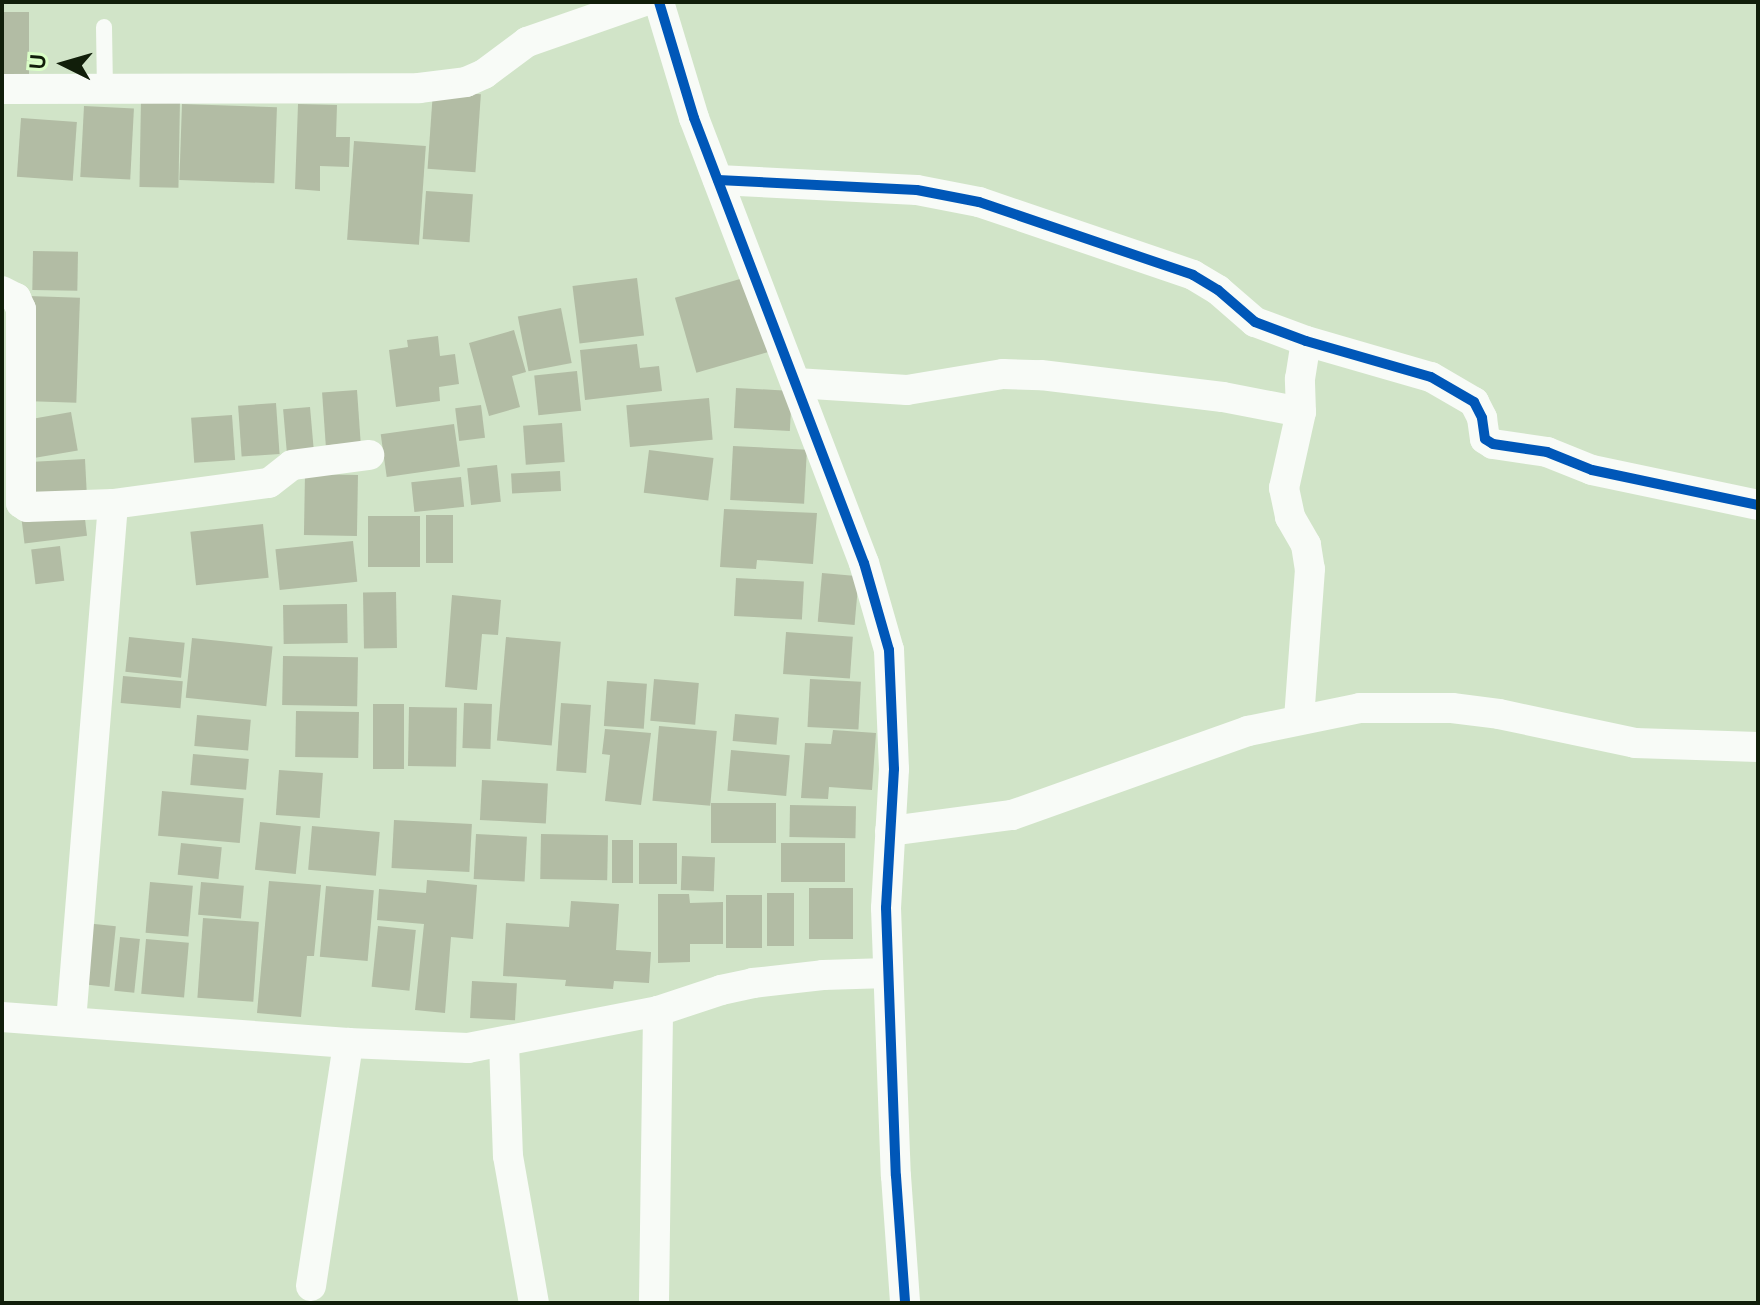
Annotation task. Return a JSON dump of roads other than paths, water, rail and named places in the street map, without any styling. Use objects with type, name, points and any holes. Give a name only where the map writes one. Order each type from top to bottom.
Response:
[{"type":"street","points":[[2,89],[419,88],[466,82],[484,74],[527,42],[642,2]]},
{"type":"street","points":[[659,2],[694,118],[864,563],[889,650],[894,769],[886,908],[896,1176],[905,1303]]},
{"type":"street","points":[[718,180],[917,190],[979,202],[1193,275],[1218,290],[1255,322],[1306,341],[1431,377],[1461,391],[1474,402],[1482,418],[1485,439],[1493,444],[1547,452],[1592,470],[1758,505]]},
{"type":"street","points":[[2,291],[16,298],[21,309],[21,503],[27,507],[113,504],[269,483],[292,465],[369,455]]},
{"type":"street","points":[[1299,718],[1310,569],[1306,545],[1290,517],[1284,488],[1301,412],[1300,379],[1306,341]]},
{"type":"street","points":[[796,383],[907,390],[1003,374],[1041,375],[1223,397],[1301,412]]},
{"type":"street","points":[[71,1021],[113,504]]},
{"type":"street","points":[[890,831],[1012,815],[1180,753],[1299,718],[1360,708],[1426,706],[1499,714],[1635,743],[1758,747]]},
{"type":"street","points":[[2,1017],[348,1043],[468,1048],[658,1011],[753,983],[888,973]]},
{"type":"street","points":[[654,1300],[658,1011]]},
{"type":"street","points":[[311,1286],[348,1043]]},
{"type":"street","points":[[504,1043],[508,1156],[534,1303]]},
{"type":"lane","points":[[104,27],[105,89]]}]
